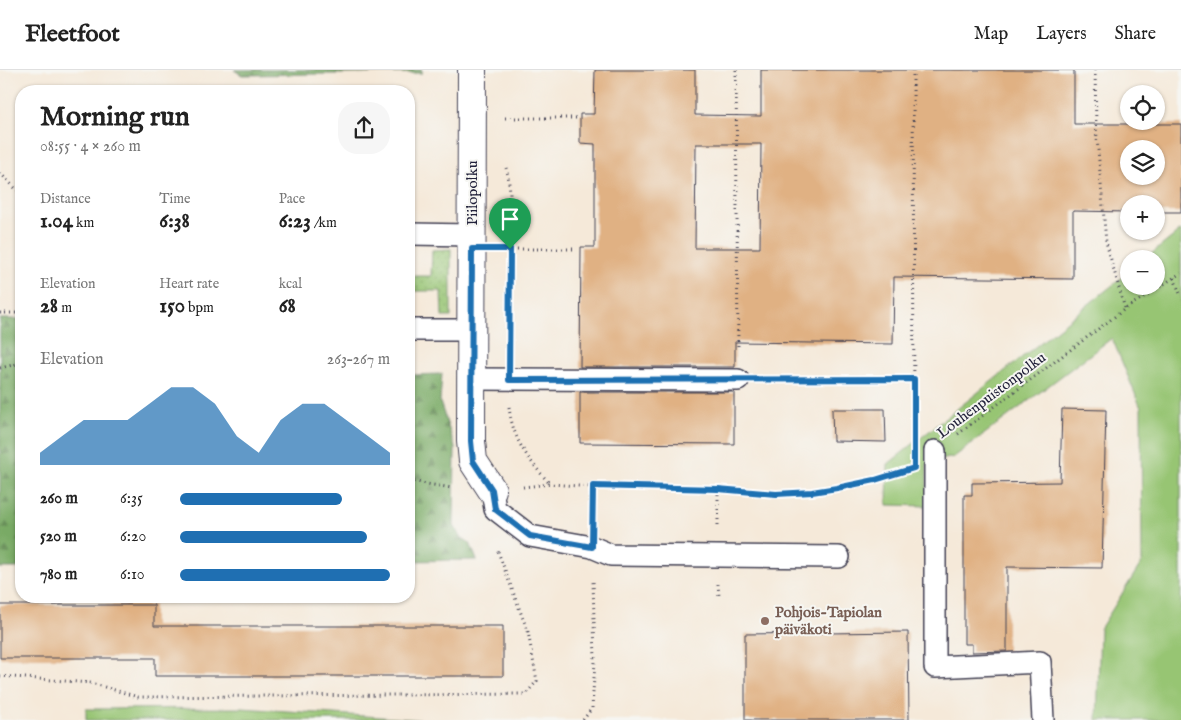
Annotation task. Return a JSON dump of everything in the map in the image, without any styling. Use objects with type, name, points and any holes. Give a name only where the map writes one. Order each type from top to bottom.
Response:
[{"type":"street","name":"Piilopolku","points":[[472,70],[471,441],[473,461],[494,499]]},
{"type":"lane","points":[[415,235],[472,242]]},
{"type":"lane","points":[[415,330],[471,330]]},
{"type":"lane","points":[[471,379],[738,380]]},
{"type":"lane","points":[[936,451],[935,667],[1040,662],[1043,720]]},
{"type":"lane","points":[[494,499],[530,536],[592,547],[611,555],[839,557]]},
{"type":"path","points":[[736,70],[738,380],[914,379]]},
{"type":"path","points":[[913,70],[914,438]]},
{"type":"path","points":[[1095,70],[1096,126],[1106,242],[1125,308]]},
{"type":"path","points":[[472,118],[579,118]]},
{"type":"path","points":[[505,167],[510,191],[510,415],[516,438],[525,453],[550,484]]},
{"type":"path","points":[[0,173],[15,188]]},
{"type":"path","points":[[472,242],[510,249],[577,249]]},
{"type":"path","name":"Louhenpuistonpolku","points":[[415,482],[453,488],[494,499],[550,484],[718,489],[776,494],[812,492],[875,480],[914,468],[1125,308],[1181,274]]},
{"type":"path","points":[[1174,278],[1181,296]]},
{"type":"path","points":[[0,313],[15,313]]},
{"type":"path","points":[[0,368],[15,364]]},
{"type":"path","points":[[583,720],[592,708],[595,662],[592,547],[593,486]]},
{"type":"path","points":[[0,676],[90,683],[138,697],[526,694],[537,681],[528,632],[496,548],[493,523],[494,499]]},
{"type":"green space","points":[[234,70],[422,70],[422,73],[242,75]]},
{"type":"green space","points":[[1181,230],[1181,720],[1097,720],[1100,629],[1142,562],[1141,408],[1112,338],[954,457],[927,463],[927,506],[887,505],[888,464],[1120,279],[1120,295],[1165,295],[1165,250],[1156,250]]},
{"type":"green space","points":[[451,249],[451,317],[442,317],[441,291],[415,291],[415,276],[431,276],[432,250]]},
{"type":"green space","points":[[0,319],[15,319],[15,568],[0,568]]},
{"type":"green space","points":[[442,374],[440,402],[455,447],[454,526],[461,537],[470,543],[477,560],[415,561],[415,375]]},
{"type":"green space","points":[[241,708],[426,720],[86,720],[86,709]]},
{"type":"building","points":[[595,70],[695,70],[695,115],[761,116],[761,70],[1074,70],[1074,124],[1120,124],[1120,130],[1165,130],[1165,124],[1181,124],[1181,212],[1165,212],[1165,195],[1120,195],[1120,212],[1073,211],[1073,279],[894,277],[893,344],[735,342],[735,367],[580,367],[581,247],[595,247],[595,144],[580,143],[580,114],[594,114]],"holes":[[[696,144],[761,144],[760,248],[695,248]]]},
{"type":"building","points":[[580,392],[734,392],[734,444],[580,443]]},
{"type":"building","points":[[832,409],[885,409],[886,442],[833,441]]},
{"type":"building","points":[[1062,409],[1106,410],[1102,568],[1007,567],[1007,651],[972,652],[972,644],[964,644],[964,495],[972,495],[972,483],[1060,482]]},
{"type":"building","points":[[0,605],[154,605],[154,626],[503,626],[503,676],[155,676],[155,658],[0,658]]},
{"type":"building","points":[[908,632],[909,720],[745,720],[745,634]]},
{"type":"place","name":"Pohjois-Tapiolan päiväkoti","points":[[765,621]]},
{"type":"route","points":[[472,249],[510,249],[509,380],[914,379],[914,468],[875,480],[812,492],[776,494],[718,489],[593,486],[592,547],[530,536],[495,509],[492,490],[473,461],[471,441],[472,249]]}]
